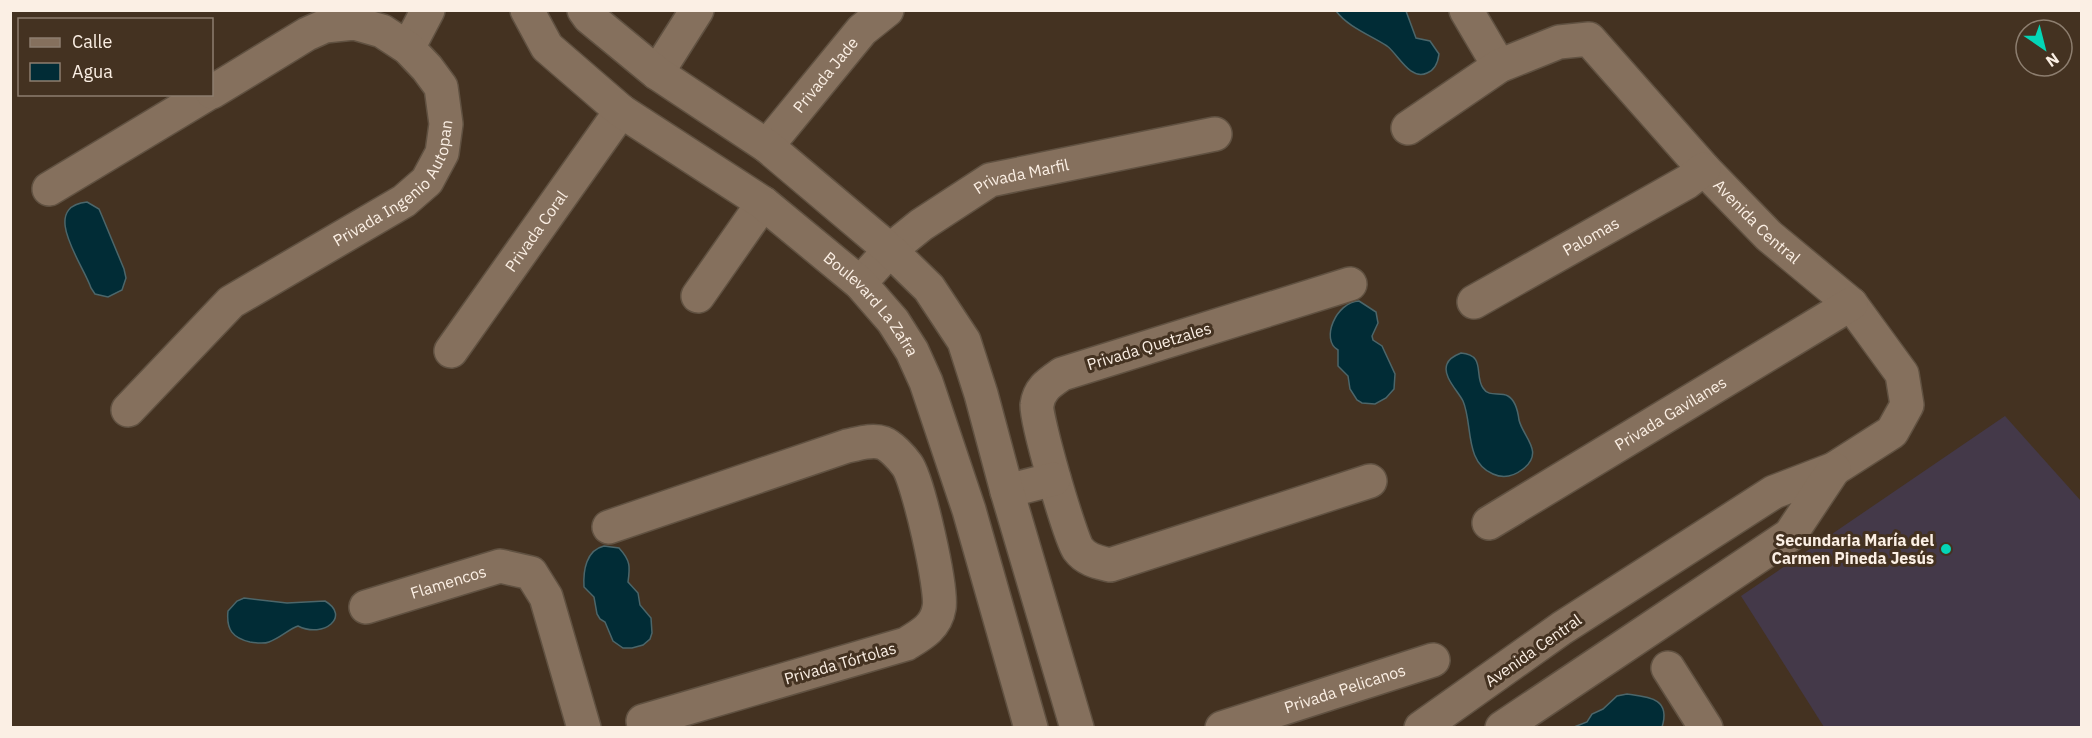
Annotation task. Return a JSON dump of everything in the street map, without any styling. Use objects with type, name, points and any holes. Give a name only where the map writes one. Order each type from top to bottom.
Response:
[{"type":"street","points":[[408,48],[428,10]]},
{"type":"street","name":"Boulevard La Zafra","points":[[527,10],[547,47],[621,111],[763,202],[860,283],[893,321],[912,351],[926,382],[969,510],[1031,728]]},
{"type":"street","points":[[584,10],[589,17],[657,73],[767,146],[890,250],[928,288],[964,341],[1077,728]]},
{"type":"street","points":[[657,73],[697,10]]},
{"type":"street","name":"Privada Jade","points":[[767,146],[862,30],[887,10]]},
{"type":"street","points":[[1466,10],[1499,66]]},
{"type":"street","name":"Privada Ingenio Autopan","points":[[128,410],[231,302],[404,201],[427,181],[441,153],[446,124],[441,87],[408,48],[382,31],[354,23],[325,26],[307,34],[213,91]]},
{"type":"street","name":"Avenida Central","points":[[1408,128],[1499,66],[1558,42],[1589,39],[1704,170],[1769,236],[1851,304],[1902,375],[1907,405],[1892,432],[1834,469],[1774,492],[1562,628],[1421,728]]},
{"type":"street","points":[[49,189],[204,96]]},
{"type":"street","name":"Privada Coral","points":[[451,351],[621,111]]},
{"type":"street","name":"Privada Marfil","points":[[860,283],[890,250],[921,225],[990,180],[1215,134]]},
{"type":"street","name":"Palomas","points":[[1474,302],[1687,182],[1704,170]]},
{"type":"street","points":[[698,296],[763,202]]},
{"type":"street","name":"Privada Quetzales","points":[[1350,284],[1062,374],[1043,387],[1037,406],[1054,479],[1077,548],[1091,561],[1110,565],[1370,481]]},
{"type":"street","name":"Privada Gavilanes","points":[[1489,523],[1851,304]]},
{"type":"street","name":"Privada Tórtolas","points":[[609,527],[847,446],[868,442],[884,443],[908,466],[926,524],[940,594],[939,610],[933,624],[922,635],[906,644],[643,721]]},
{"type":"street","name":"Avenida Central","points":[[1502,728],[1790,535],[1834,469]]},
{"type":"street","points":[[1007,491],[1054,479]]},
{"type":"street","points":[[926,524],[969,510]]},
{"type":"street","name":"Flamencos","points":[[366,607],[500,566],[531,573],[546,597],[584,728]]},
{"type":"street","name":"Privada Pelicanos","points":[[1222,728],[1433,660]]},
{"type":"street","points":[[1668,668],[1706,728]]},
{"type":"shaded area","name":"Secundaria María del Carmen Pineda Jesús","points":[[2005,416],[2081,501],[2081,727],[1824,727],[1741,596]]},
{"type":"water","points":[[1336,11],[1406,11],[1416,38],[1430,41],[1439,54],[1436,65],[1427,73],[1415,73],[1405,66],[1387,46],[1353,26]]},
{"type":"water","points":[[87,202],[99,209],[126,278],[122,290],[108,297],[95,294],[91,288],[68,238],[65,225],[66,214],[73,206]]},
{"type":"water","points":[[1359,301],[1376,312],[1378,323],[1372,336],[1373,340],[1382,346],[1395,374],[1394,389],[1386,398],[1375,404],[1362,403],[1357,400],[1350,389],[1348,376],[1338,366],[1338,350],[1330,338],[1333,322],[1338,314],[1351,303]]},
{"type":"water","points":[[1461,353],[1474,357],[1478,366],[1480,383],[1485,391],[1505,395],[1514,403],[1521,426],[1531,444],[1532,457],[1529,463],[1509,476],[1497,476],[1484,468],[1477,461],[1473,452],[1466,410],[1446,369],[1448,362]]},
{"type":"water","points":[[604,546],[619,548],[626,557],[629,568],[628,582],[638,593],[640,605],[651,618],[652,633],[650,639],[643,645],[623,648],[613,641],[605,622],[597,614],[594,597],[584,587],[585,568],[589,557],[598,548]]},
{"type":"water","points":[[244,598],[287,603],[325,601],[332,607],[335,619],[325,628],[317,630],[298,626],[269,642],[250,642],[235,635],[228,623],[228,611],[237,601]]},
{"type":"water","points":[[1627,694],[1650,698],[1661,705],[1664,717],[1662,727],[1574,727],[1587,722],[1592,714],[1603,709],[1617,696]]},
{"type":"place","name":"Secundaria María del Carmen Pineda Jesús","points":[[1946,549]]}]
